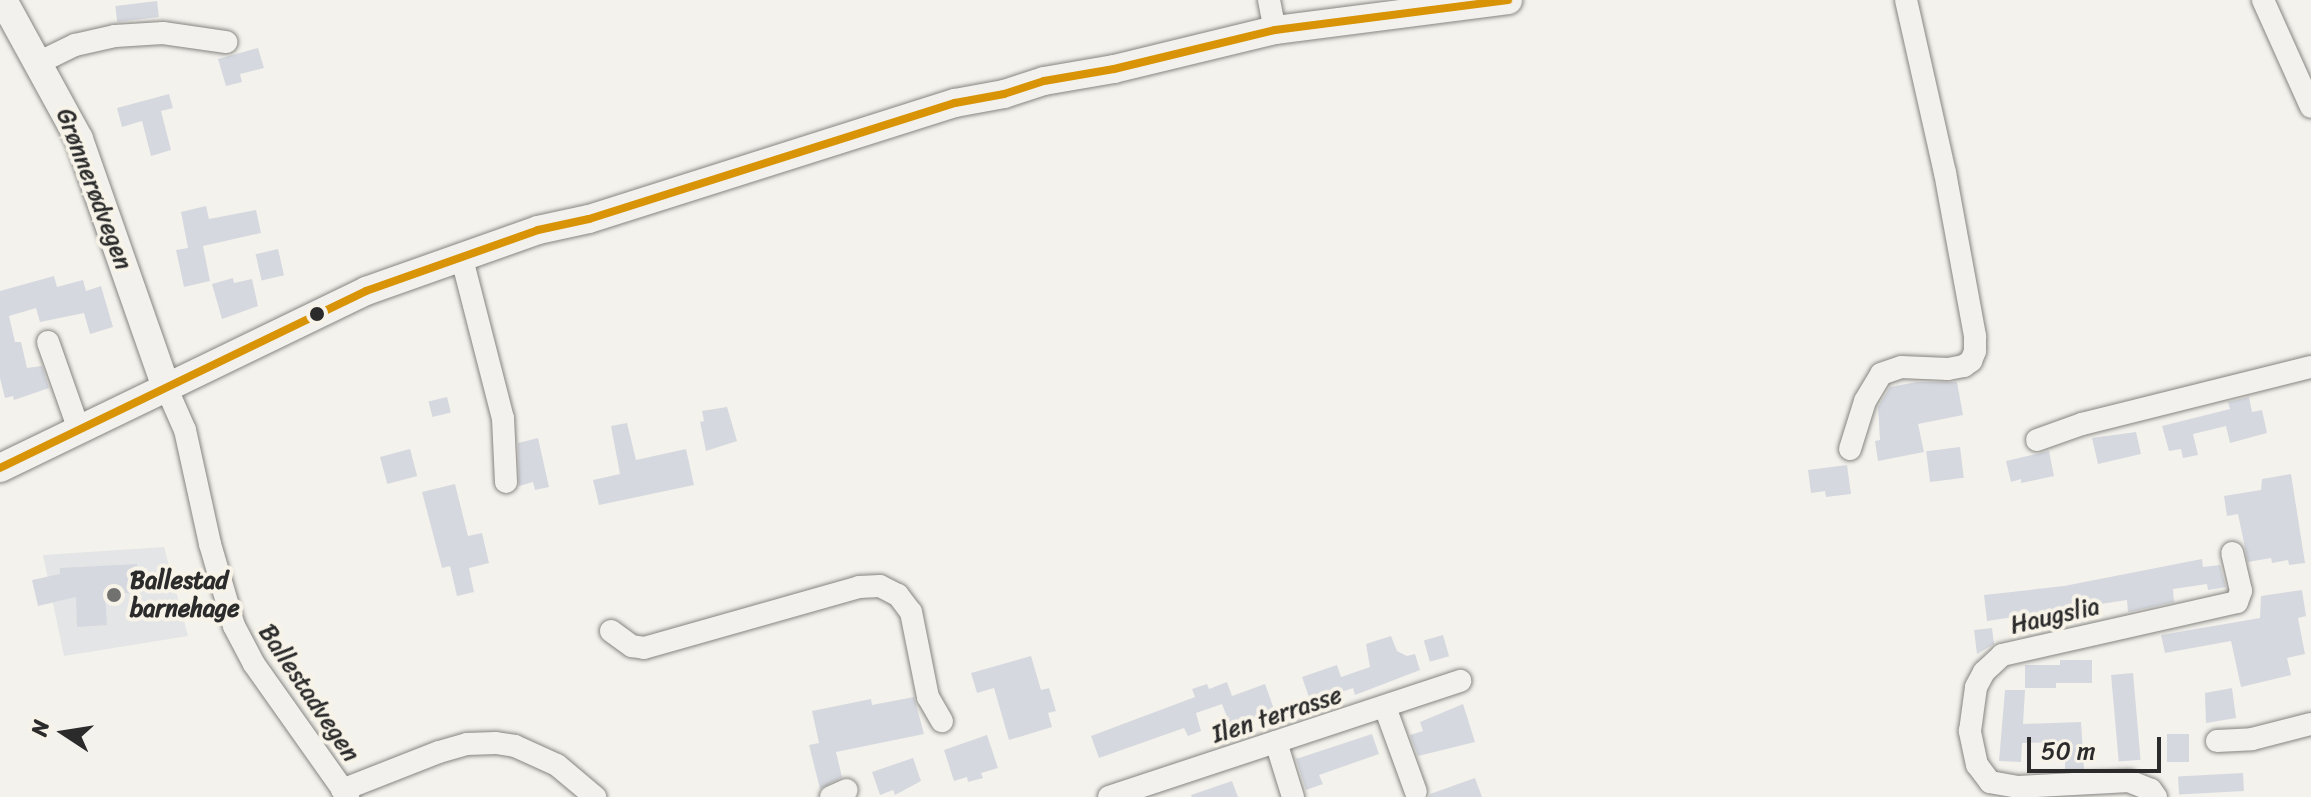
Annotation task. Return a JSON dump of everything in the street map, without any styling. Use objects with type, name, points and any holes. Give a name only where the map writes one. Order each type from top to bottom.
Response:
[{"type":"main road","name":"Grønnerødvegen","points":[[3,0],[11,35],[40,62],[91,166],[166,387]]},
{"type":"main road","points":[[0,468],[366,291],[461,255],[589,219],[955,103],[1275,30],[1508,0]]},
{"type":"street","points":[[1269,0],[1275,30]]},
{"type":"street","points":[[1850,449],[1865,401],[1881,374],[1901,367],[1948,369],[1964,366],[1971,361],[1975,351],[1975,336],[1945,173],[1906,0]]},
{"type":"street","points":[[2263,0],[2311,107]]},
{"type":"street","points":[[40,62],[75,45],[115,36],[163,33],[226,42]]},
{"type":"street","points":[[461,255],[503,418],[506,482]]},
{"type":"street","points":[[48,342],[79,430]]},
{"type":"street","points":[[2037,440],[2082,424],[2311,367]]},
{"type":"street","name":"Ballestadvegen","points":[[166,387],[185,430],[214,559],[234,626],[254,664],[344,795]]},
{"type":"street","name":"Haugslia","points":[[2156,797],[2151,790],[2129,781],[2018,787],[1990,782],[1977,765],[1970,731],[1976,687],[1984,672],[2002,655],[2237,602],[2241,591],[2232,553]]},
{"type":"street","points":[[611,631],[632,646],[644,648],[859,587],[880,586],[898,595],[911,612],[928,697],[942,721]]},
{"type":"street","name":"Ilen terrasse","points":[[1109,797],[1460,681]]},
{"type":"street","points":[[1385,707],[1416,792]]},
{"type":"street","points":[[2217,741],[2252,739],[2311,724]]},
{"type":"street","points":[[1276,742],[1293,797]]},
{"type":"street","points":[[344,795],[439,752],[467,744],[496,743],[515,746],[557,765],[595,797]]},
{"type":"shaded area","name":"Ballestad barnehage","points":[[164,547],[188,636],[64,656],[43,555]]},
{"type":"building","points":[[157,1],[159,17],[117,22],[115,6]]},
{"type":"building","points":[[258,48],[264,68],[240,74],[242,82],[226,86],[218,59]]},
{"type":"building","points":[[169,94],[173,108],[161,111],[171,150],[151,156],[142,121],[122,127],[117,108]]},
{"type":"building","points":[[206,206],[209,219],[256,210],[261,233],[203,246],[210,281],[184,287],[176,250],[188,248],[181,212]]},
{"type":"building","points":[[278,249],[284,275],[262,280],[256,254]]},
{"type":"building","points":[[54,276],[57,287],[83,280],[86,291],[101,286],[113,327],[90,334],[84,313],[40,322],[36,308],[9,316],[15,342],[21,342],[27,368],[42,366],[49,388],[14,400],[13,396],[5,398],[0,378],[0,291]]},
{"type":"building","points":[[233,278],[234,283],[252,279],[258,306],[222,319],[212,284]]},
{"type":"building","points":[[1917,382],[1957,382],[1963,415],[1918,424],[1924,452],[1878,461],[1875,441],[1880,440],[1878,407],[1890,387]]},
{"type":"building","points":[[447,397],[451,413],[432,417],[429,402]]},
{"type":"building","points":[[2249,397],[2252,412],[2262,410],[2267,433],[2230,443],[2226,426],[2193,434],[2198,455],[2183,458],[2181,449],[2169,451],[2162,426],[2230,409],[2228,402]]},
{"type":"building","points":[[727,407],[737,441],[706,451],[700,422],[704,421],[702,411]]},
{"type":"building","points":[[627,423],[636,460],[686,449],[694,485],[599,505],[593,480],[620,474],[611,426]]},
{"type":"building","points":[[2136,432],[2141,454],[2098,464],[2092,438]]},
{"type":"building","points":[[538,438],[549,487],[535,490],[533,482],[519,486],[518,443]]},
{"type":"building","points":[[1960,447],[1964,478],[1930,482],[1926,451]]},
{"type":"building","points":[[410,449],[417,476],[387,484],[380,457]]},
{"type":"building","points":[[2049,451],[2054,476],[2011,482],[2006,461]]},
{"type":"building","points":[[1847,465],[1851,494],[1826,497],[1825,491],[1811,493],[1808,470]]},
{"type":"building","points":[[2291,474],[2305,563],[2289,565],[2288,560],[2272,563],[2271,558],[2248,562],[2238,514],[2227,516],[2224,496],[2261,490],[2262,479]]},
{"type":"building","points":[[455,484],[468,536],[482,533],[489,563],[469,568],[474,592],[457,596],[450,566],[442,568],[422,492]]},
{"type":"building","points":[[2202,559],[2203,567],[2220,565],[2226,587],[2208,590],[2207,584],[2173,589],[2174,602],[2128,612],[2127,600],[1987,621],[1984,595],[2064,586]]},
{"type":"building","points":[[137,564],[137,568],[145,568],[146,592],[105,594],[107,625],[77,627],[76,597],[38,606],[32,580],[60,574],[60,568]]},
{"type":"building","points":[[2302,590],[2306,616],[2298,618],[2305,654],[2287,658],[2291,675],[2241,687],[2231,641],[2165,653],[2161,635],[2260,618],[2261,596]]},
{"type":"building","points":[[1992,628],[1994,644],[1977,654],[1974,630]]},
{"type":"building","points":[[1443,635],[1449,656],[1430,662],[1424,641]]},
{"type":"building","points":[[1391,636],[1397,651],[1407,656],[1415,654],[1420,670],[1355,695],[1353,688],[1311,703],[1302,677],[1337,665],[1341,677],[1370,667],[1366,644]]},
{"type":"building","points":[[1031,656],[1041,690],[1049,688],[1056,711],[1048,713],[1052,727],[1009,740],[994,688],[977,693],[971,673]]},
{"type":"building","points":[[2060,660],[2092,660],[2092,683],[2056,683],[2056,688],[2025,688],[2025,665],[2060,665]]},
{"type":"building","points":[[2133,673],[2141,760],[2119,762],[2111,675]]},
{"type":"building","points":[[1227,682],[1232,696],[1265,684],[1275,712],[1231,727],[1222,704],[1196,713],[1201,731],[1188,736],[1184,728],[1099,758],[1091,736],[1195,697],[1192,689],[1207,684],[1209,689]]},
{"type":"building","points":[[2232,688],[2236,718],[2206,723],[2205,693]]},
{"type":"building","points":[[2005,690],[2025,690],[2023,724],[2081,722],[2084,769],[2065,769],[2065,742],[2022,743],[2021,762],[1999,761]]},
{"type":"building","points":[[914,697],[924,734],[836,752],[842,777],[820,789],[809,745],[819,743],[812,711],[871,699],[872,705]]},
{"type":"building","points":[[1463,704],[1475,742],[1418,756],[1410,735],[1423,731],[1420,722]]},
{"type":"building","points":[[1372,734],[1379,754],[1319,775],[1323,784],[1306,790],[1296,759]]},
{"type":"building","points":[[2167,734],[2189,734],[2189,762],[2167,762]]},
{"type":"building","points":[[987,735],[998,768],[981,773],[983,778],[968,782],[967,777],[954,781],[944,750]]},
{"type":"building","points":[[913,758],[921,781],[895,795],[893,790],[880,795],[872,772]]},
{"type":"building","points":[[2243,773],[2244,791],[2179,794],[2178,776]]},
{"type":"building","points":[[1475,778],[1482,797],[1429,797],[1430,794]]},
{"type":"building","points":[[1232,781],[1238,797],[1191,795]]},
{"type":"transit line","points":[[0,468],[366,291],[538,230],[589,219],[955,103],[1004,94],[1044,81],[1114,69],[1275,30],[1508,0]]},
{"type":"place","name":"Ballestad barnehage","points":[[114,595]]}]
